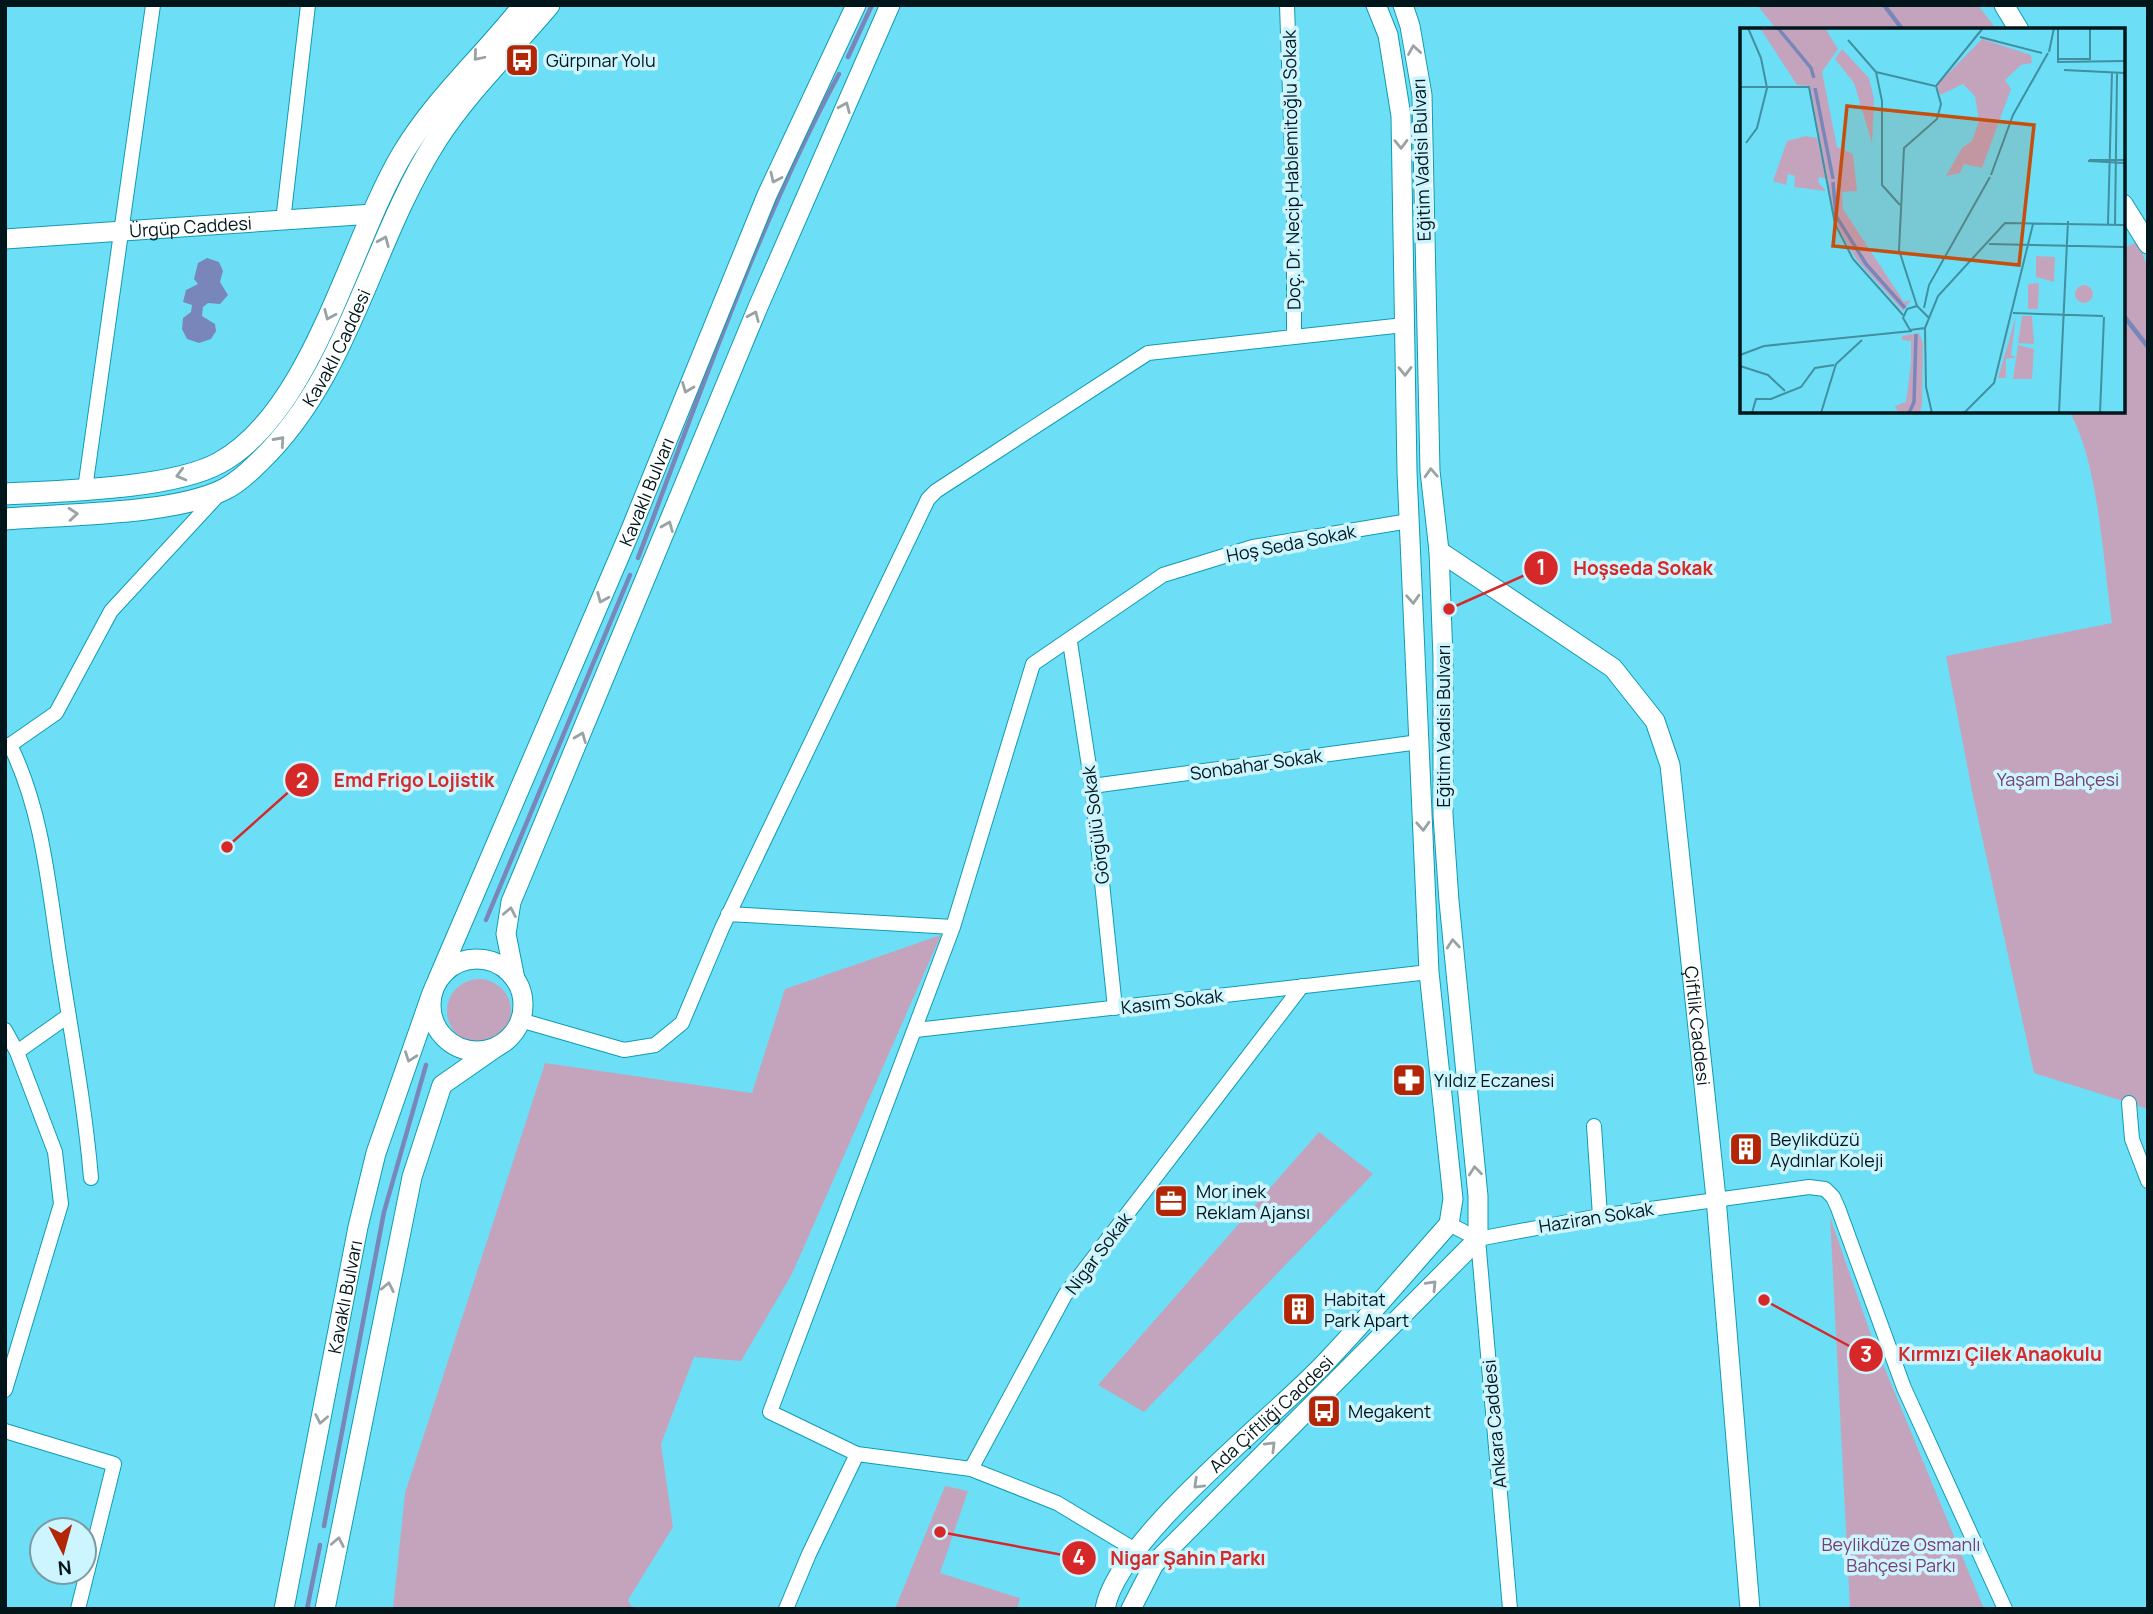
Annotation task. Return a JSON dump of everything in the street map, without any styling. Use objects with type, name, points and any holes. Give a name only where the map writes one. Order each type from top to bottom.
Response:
[{"type":"main road","name":"Kavaklı Caddesi","points":[[5,519],[165,506],[197,500],[227,489],[277,445],[313,399],[395,214],[436,141],[456,112],[549,5]]},
{"type":"main road","name":"Kavaklı Bulvarı","points":[[284,1609],[358,1227],[376,1153],[435,986],[623,547],[767,195],[856,5]]},
{"type":"main road","name":"Kavaklı Bulvarı","points":[[520,1020],[521,993],[515,979],[506,934],[511,902],[758,307],[890,5]]},
{"type":"main road","name":"Eğitim Vadisi Bulvarı","points":[[1376,5],[1388,35],[1401,116],[1409,521],[1429,972],[1453,1199],[1449,1224]]},
{"type":"main road","name":"Eğitim Vadisi Bulvarı","points":[[1403,5],[1410,26],[1422,95],[1430,471],[1439,551],[1443,816],[1450,915],[1478,1196],[1478,1239]]},
{"type":"main road","points":[[2004,5],[2018,28]]},
{"type":"main road","name":"Kavaklı Caddesi","points":[[5,494],[85,489],[176,477],[219,463],[250,439],[288,394],[321,333],[403,153],[427,118],[515,9]]},
{"type":"main road","points":[[2125,207],[2148,244]]},
{"type":"main road","name":"Ürgüp Caddesi","points":[[5,239],[373,214]]},
{"type":"main road","points":[[1409,521],[1434,520]]},
{"type":"main road","name":"Çiftlik Caddesi","points":[[1439,551],[1614,668],[1642,703],[1658,730],[1670,765],[1716,1198],[1751,1609]]},
{"type":"main road","points":[[498,1046],[483,1051],[467,1050],[453,1044],[434,1022],[435,986],[448,968],[476,959],[497,964],[515,979]]},
{"type":"main road","points":[[325,1609],[384,1303],[412,1177],[429,1121],[442,1085],[510,1037],[520,1020]]},
{"type":"main road","name":"Ada Çiftliği Caddesi","points":[[1105,1609],[1118,1573],[1172,1509],[1324,1364],[1449,1224]]},
{"type":"main road","name":"Ada Çiftliği Caddesi","points":[[1135,1608],[1154,1564],[1478,1239]]},
{"type":"main road","points":[[1137,1551],[1154,1564]]},
{"type":"street","points":[[85,489],[153,5]]},
{"type":"street","points":[[283,220],[308,5]]},
{"type":"street","name":"Doç. Dr. Necip Hablemitoğlu Sokak","points":[[1287,5],[1294,209],[1294,335]]},
{"type":"street","points":[[520,1020],[624,1050],[655,1045],[682,1023],[728,914],[928,499],[936,491],[1148,353],[1294,335],[1404,326]]},
{"type":"street","points":[[91,1178],[86,1114],[68,1016],[41,836],[29,788],[8,745],[56,713],[111,611],[215,497],[227,489]]},
{"type":"street","name":"Hoş Seda Sokak","points":[[857,1454],[770,1412],[953,927],[1033,664],[1070,642],[1163,575],[1253,547],[1409,521]]},
{"type":"street","name":"Görgülü Sokak","points":[[1070,642],[1092,786],[1115,1008]]},
{"type":"street","name":"Sonbahar Sokak","points":[[1092,786],[1419,742]]},
{"type":"street","points":[[728,914],[953,927]]},
{"type":"street","name":"Kasım Sokak","points":[[916,1030],[1429,972]]},
{"type":"street","name":"Nigar Sokak","points":[[971,1469],[1065,1295],[1302,986]]},
{"type":"street","points":[[17,1052],[68,1016]]},
{"type":"street","points":[[5,1030],[17,1052],[55,1152],[61,1204],[5,1390]]},
{"type":"street","points":[[2129,1103],[2133,1139],[2148,1181]]},
{"type":"street","points":[[1594,1126],[1600,1216]]},
{"type":"street","name":"Haziran Sokak","points":[[1478,1239],[1716,1198],[1809,1187],[1825,1189],[1833,1197],[1904,1388],[2005,1609]]},
{"type":"street","points":[[1449,1224],[1478,1239]]},
{"type":"street","name":"Ankara Caddesi","points":[[1478,1239],[1510,1609]]},
{"type":"street","points":[[5,1431],[114,1464],[78,1609]]},
{"type":"street","points":[[786,1609],[857,1454],[971,1469],[1057,1503],[1137,1551]]},
{"type":"green space","points":[[1757,5],[1978,5],[1995,28],[1775,28]]},
{"type":"green space","name":"Yaşam Bahçesi","points":[[2138,242],[2148,268],[2148,1109],[2034,1073],[1973,796],[1946,656],[2112,623],[2093,485],[2079,432],[2070,413],[2125,413],[2125,247]]},
{"type":"green space","points":[[941,935],[792,1274],[741,1361],[694,1357],[661,1444],[673,1527],[628,1600],[633,1609],[393,1609],[405,1493],[545,1063],[752,1093],[785,989]]},
{"type":"green space","points":[[473,979],[485,979],[502,988],[509,999],[509,1023],[502,1034],[485,1043],[473,1043],[461,1038],[452,1029],[447,1017],[447,1005],[452,993],[461,984]]},
{"type":"green space","points":[[1319,1132],[1373,1174],[1144,1412],[1098,1385]]},
{"type":"green space","name":"Beylikdüze Osmanlı Bahçesi Parkı","points":[[1830,1217],[1871,1335],[1984,1609],[1850,1609]]},
{"type":"green space","points":[[945,1486],[968,1491],[940,1573],[1020,1598],[1017,1609],[895,1609]]},
{"type":"water","points":[[207,258],[219,262],[223,271],[220,282],[228,295],[220,304],[208,303],[203,307],[202,316],[215,324],[216,331],[211,339],[199,343],[187,339],[182,329],[183,318],[191,312],[192,305],[183,302],[186,290],[198,284],[194,279],[198,263]]},
{"type":"waterway","points":[[848,57],[872,5]]},
{"type":"waterway","points":[[1884,5],[1901,28]]},
{"type":"waterway","points":[[638,558],[755,252],[809,132],[839,74]]},
{"type":"waterway","points":[[2125,318],[2148,347]]},
{"type":"waterway","points":[[486,920],[630,575]]},
{"type":"waterway","points":[[324,1526],[384,1212],[426,1065]]},
{"type":"waterway","points":[[307,1609],[320,1545]]},
{"type":"place","name":"Gürpınar Yolu","points":[[522,60]]},
{"type":"place","name":"Hoşseda Sokak","points":[[1449,609]]},
{"type":"place","name":"Emd Frigo Lojistik","points":[[227,847]]},
{"type":"place","name":"Yıldız Eczanesi","points":[[1409,1080]]},
{"type":"place","name":"Beylikdüzü Aydınlar Koleji","points":[[1746,1149]]},
{"type":"place","name":"Mor inek Reklam Ajansı","points":[[1171,1201]]},
{"type":"place","name":"Kırmızı Çilek Anaokulu","points":[[1764,1300]]},
{"type":"place","name":"Habitat Park Apart","points":[[1299,1309]]},
{"type":"place","name":"Megakent","points":[[1324,1411]]},
{"type":"place","name":"Nigar Şahin Parkı","points":[[940,1532]]}]
